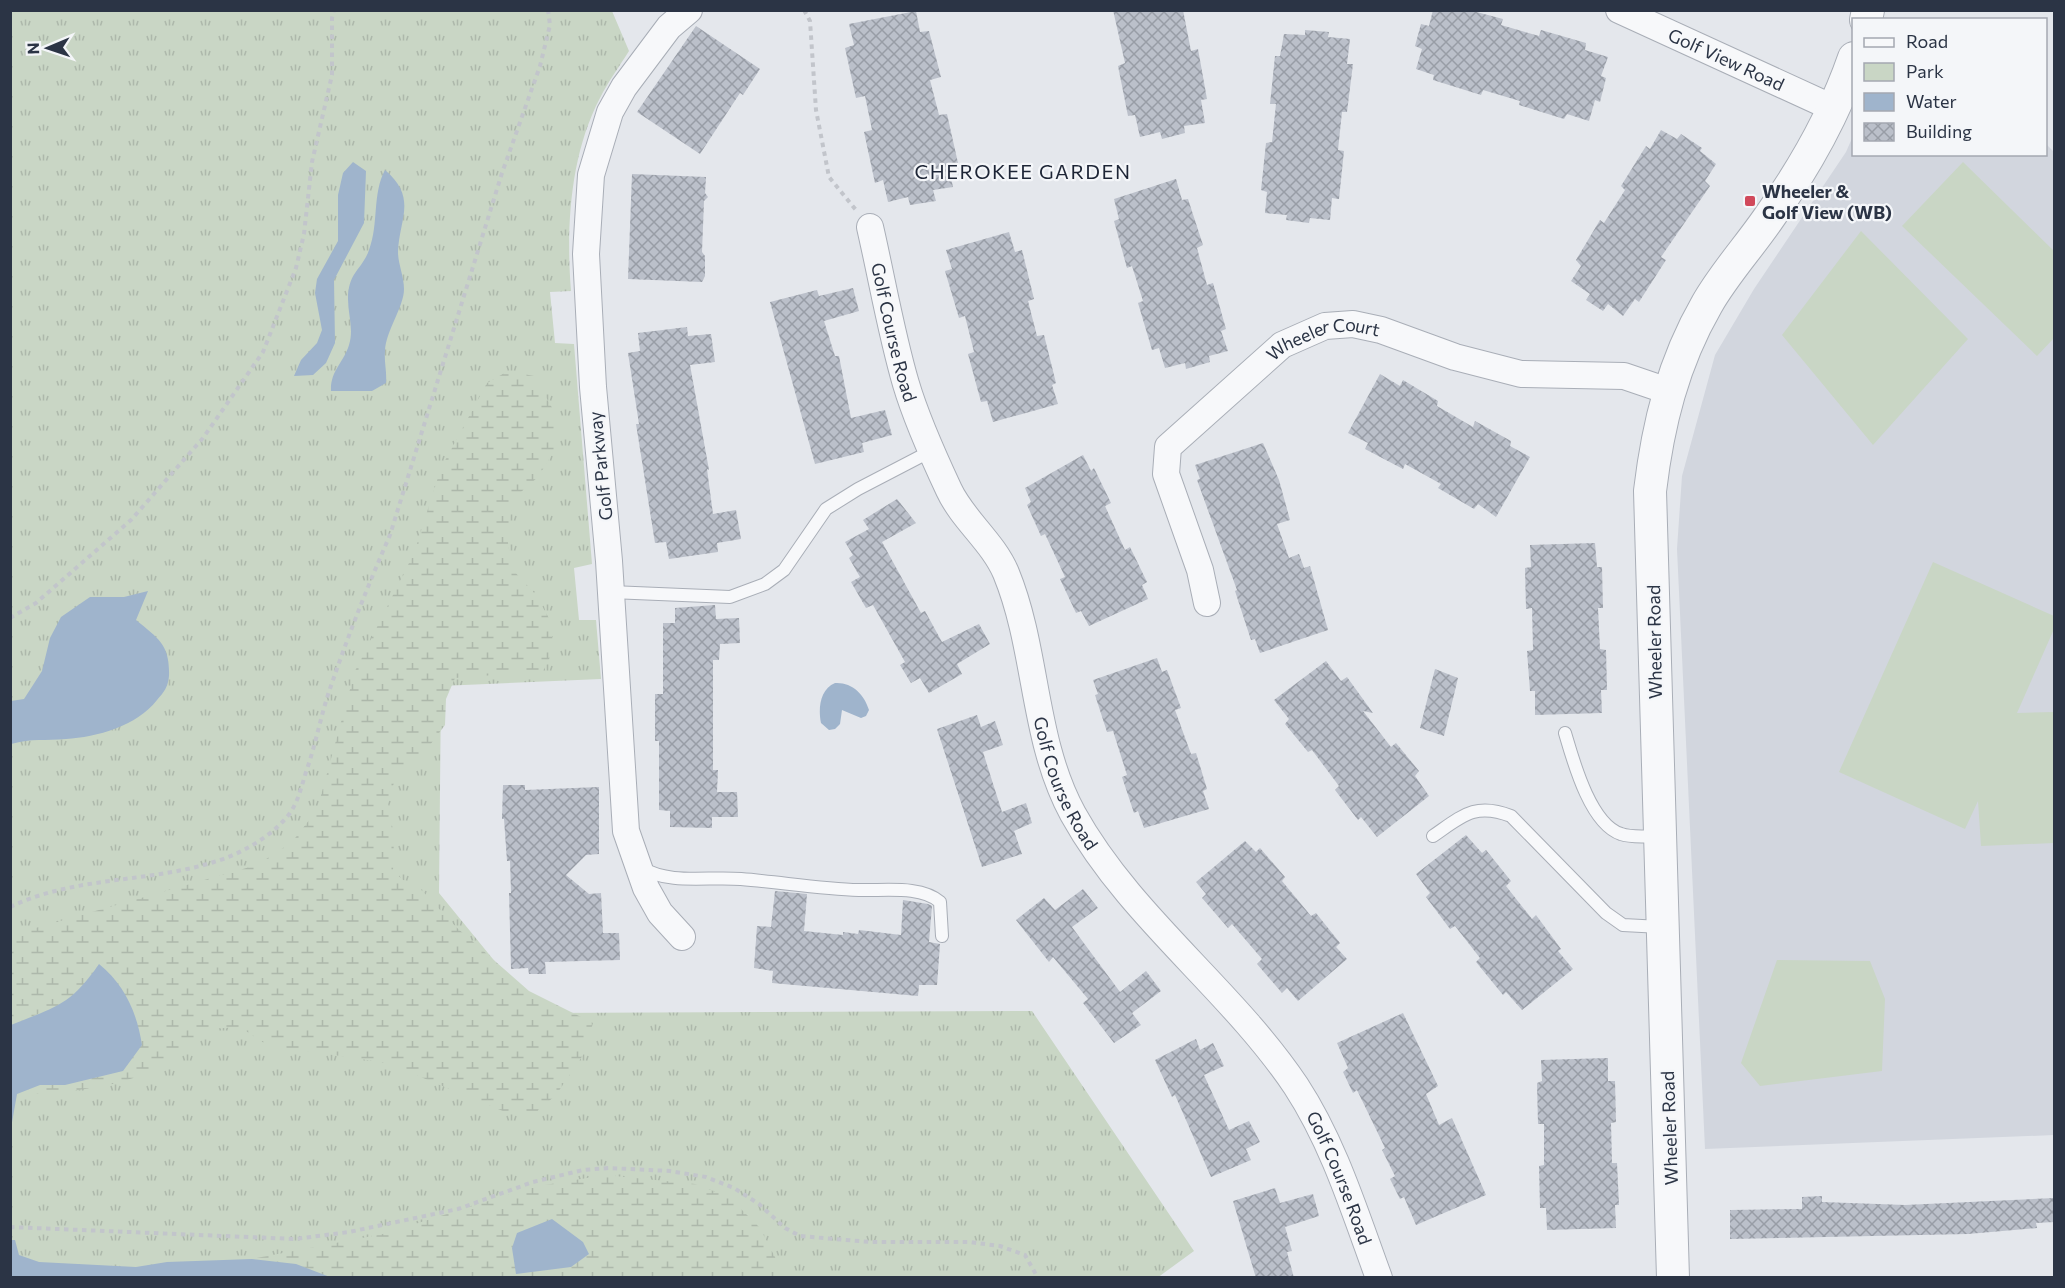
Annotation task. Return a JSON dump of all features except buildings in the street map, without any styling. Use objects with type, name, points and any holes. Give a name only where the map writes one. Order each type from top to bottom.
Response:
[{"type":"street","name":"Golf Parkway","points":[[681,937],[660,913],[636,864],[626,831],[611,592],[593,387],[586,254],[591,175],[610,112],[624,87],[669,27],[689,10]]},
{"type":"street","name":"Golf View Road","points":[[1620,10],[1833,108]]},
{"type":"street","name":"Wheeler Road","points":[[1673,1278],[1650,491],[1657,438],[1668,391],[1689,339],[1707,303],[1790,187],[1833,108],[1852,63]]},
{"type":"street","name":"Golf Course Road","points":[[870,227],[907,385],[949,491],[1005,570],[1016,604],[1045,741],[1055,775],[1073,813],[1118,879],[1232,1004],[1295,1085],[1316,1120],[1340,1174],[1379,1278]]},
{"type":"street","name":"Wheeler Court","points":[[1207,603],[1200,570],[1166,474],[1168,447],[1282,345],[1308,332],[1325,326],[1353,324],[1381,330],[1492,368],[1521,374],[1624,376],[1668,391]]},
{"type":"lane","points":[[611,592],[730,597],[765,584],[784,570],[826,509],[858,489],[933,450]]},
{"type":"lane","points":[[1565,733],[1582,783],[1609,827],[1622,835],[1660,836]]},
{"type":"lane","points":[[1433,836],[1459,818],[1479,808],[1494,809],[1511,816],[1606,913],[1623,925],[1662,928]]},
{"type":"lane","points":[[636,864],[664,877],[737,878],[855,890],[915,892],[934,897],[940,902],[942,936]]},
{"type":"path","points":[[10,618],[36,603],[131,520],[203,438],[263,352],[296,268],[304,234],[312,162],[332,75],[334,10]]},
{"type":"path","points":[[10,907],[34,896],[92,881],[157,875],[215,862],[252,845],[289,814],[301,794],[332,682],[367,588],[390,535],[502,173],[540,66],[549,25],[548,10]]},
{"type":"path","points":[[804,10],[810,21],[816,110],[829,177],[870,227]]},
{"type":"path","points":[[10,1227],[295,1239],[350,1232],[458,1209],[533,1182],[583,1170],[609,1168],[670,1171],[706,1177],[734,1188],[759,1204],[778,1223],[800,1236],[870,1242],[969,1242],[1000,1246],[1025,1255],[1038,1278]]},
{"type":"shaded area","points":[[1852,138],[1852,156],[2047,156],[2047,145],[2054,152],[2054,1135],[1705,1149],[1677,549],[1682,476],[1715,355],[1754,289],[1846,152]]},
{"type":"green space","points":[[10,11],[612,11],[629,51],[600,98],[582,143],[572,192],[570,217],[571,291],[550,292],[555,343],[574,344],[592,564],[574,568],[579,620],[596,620],[601,679],[441,686],[439,893],[537,1013],[1032,1011],[1194,1251],[1157,1278],[11,1277]]},
{"type":"green space","points":[[1963,162],[2054,251],[2054,338],[2037,356],[1902,226]]},
{"type":"green space","points":[[1861,231],[1968,339],[1873,445],[1782,335]]},
{"type":"green space","points":[[508,371],[534,376],[555,413],[554,451],[538,477],[513,499],[507,536],[512,569],[536,595],[551,622],[553,651],[543,671],[455,678],[446,699],[445,725],[427,749],[398,769],[388,803],[394,836],[393,871],[403,880],[415,883],[456,927],[529,991],[593,1023],[583,1055],[556,1095],[534,1114],[510,1114],[387,1063],[267,1045],[240,1027],[208,1029],[190,1048],[169,1062],[121,1082],[69,1091],[17,1094],[40,1085],[65,1085],[81,990],[60,1005],[11,1025],[11,935],[257,865],[292,842],[317,810],[355,671],[414,553],[441,468],[487,383]]},
{"type":"green space","points":[[1933,562],[2054,616],[2054,629],[2017,713],[2054,712],[2054,843],[1981,846],[1978,801],[1965,829],[1839,772]]},
{"type":"green space","points":[[1777,960],[1870,961],[1885,999],[1882,1071],[1760,1086],[1741,1063]]},
{"type":"green space","points":[[605,1175],[695,1184],[729,1197],[760,1228],[778,1263],[781,1277],[330,1278],[296,1264],[252,1259],[383,1234],[533,1187]]},
{"type":"water","points":[[353,162],[366,171],[364,223],[334,280],[335,343],[326,363],[313,375],[294,376],[301,360],[317,343],[322,330],[315,293],[317,279],[338,241],[338,195],[343,173]]},
{"type":"water","points":[[385,170],[395,180],[404,200],[398,252],[404,289],[386,343],[386,383],[372,391],[331,391],[335,372],[347,351],[350,339],[348,299],[350,283],[369,250],[374,230],[378,189]]},
{"type":"water","points":[[148,591],[136,620],[162,643],[169,665],[168,683],[164,692],[149,709],[128,723],[103,733],[78,738],[32,740],[11,744],[11,701],[24,699],[42,671],[50,638],[61,617],[90,597],[124,597]]},
{"type":"water","points":[[835,683],[847,685],[856,690],[864,699],[869,710],[866,716],[861,718],[842,710],[840,724],[835,729],[829,730],[821,723],[820,706],[826,690]]},
{"type":"water","points":[[99,964],[123,990],[137,1022],[142,1045],[123,1071],[65,1085],[40,1085],[17,1094],[11,1128],[11,1025],[61,1004],[79,989]]},
{"type":"water","points":[[552,1219],[583,1242],[589,1254],[571,1267],[516,1274],[512,1248],[517,1233]]},
{"type":"water","points":[[11,1240],[15,1240],[19,1255],[39,1262],[136,1267],[167,1262],[252,1259],[296,1264],[330,1277],[11,1277]]},
{"type":"place","name":"Wheeler & Golf View (WB)","points":[[1750,201]]},
{"type":"district","name":"CHEROKEE GARDEN","points":[[1023,171]]}]
